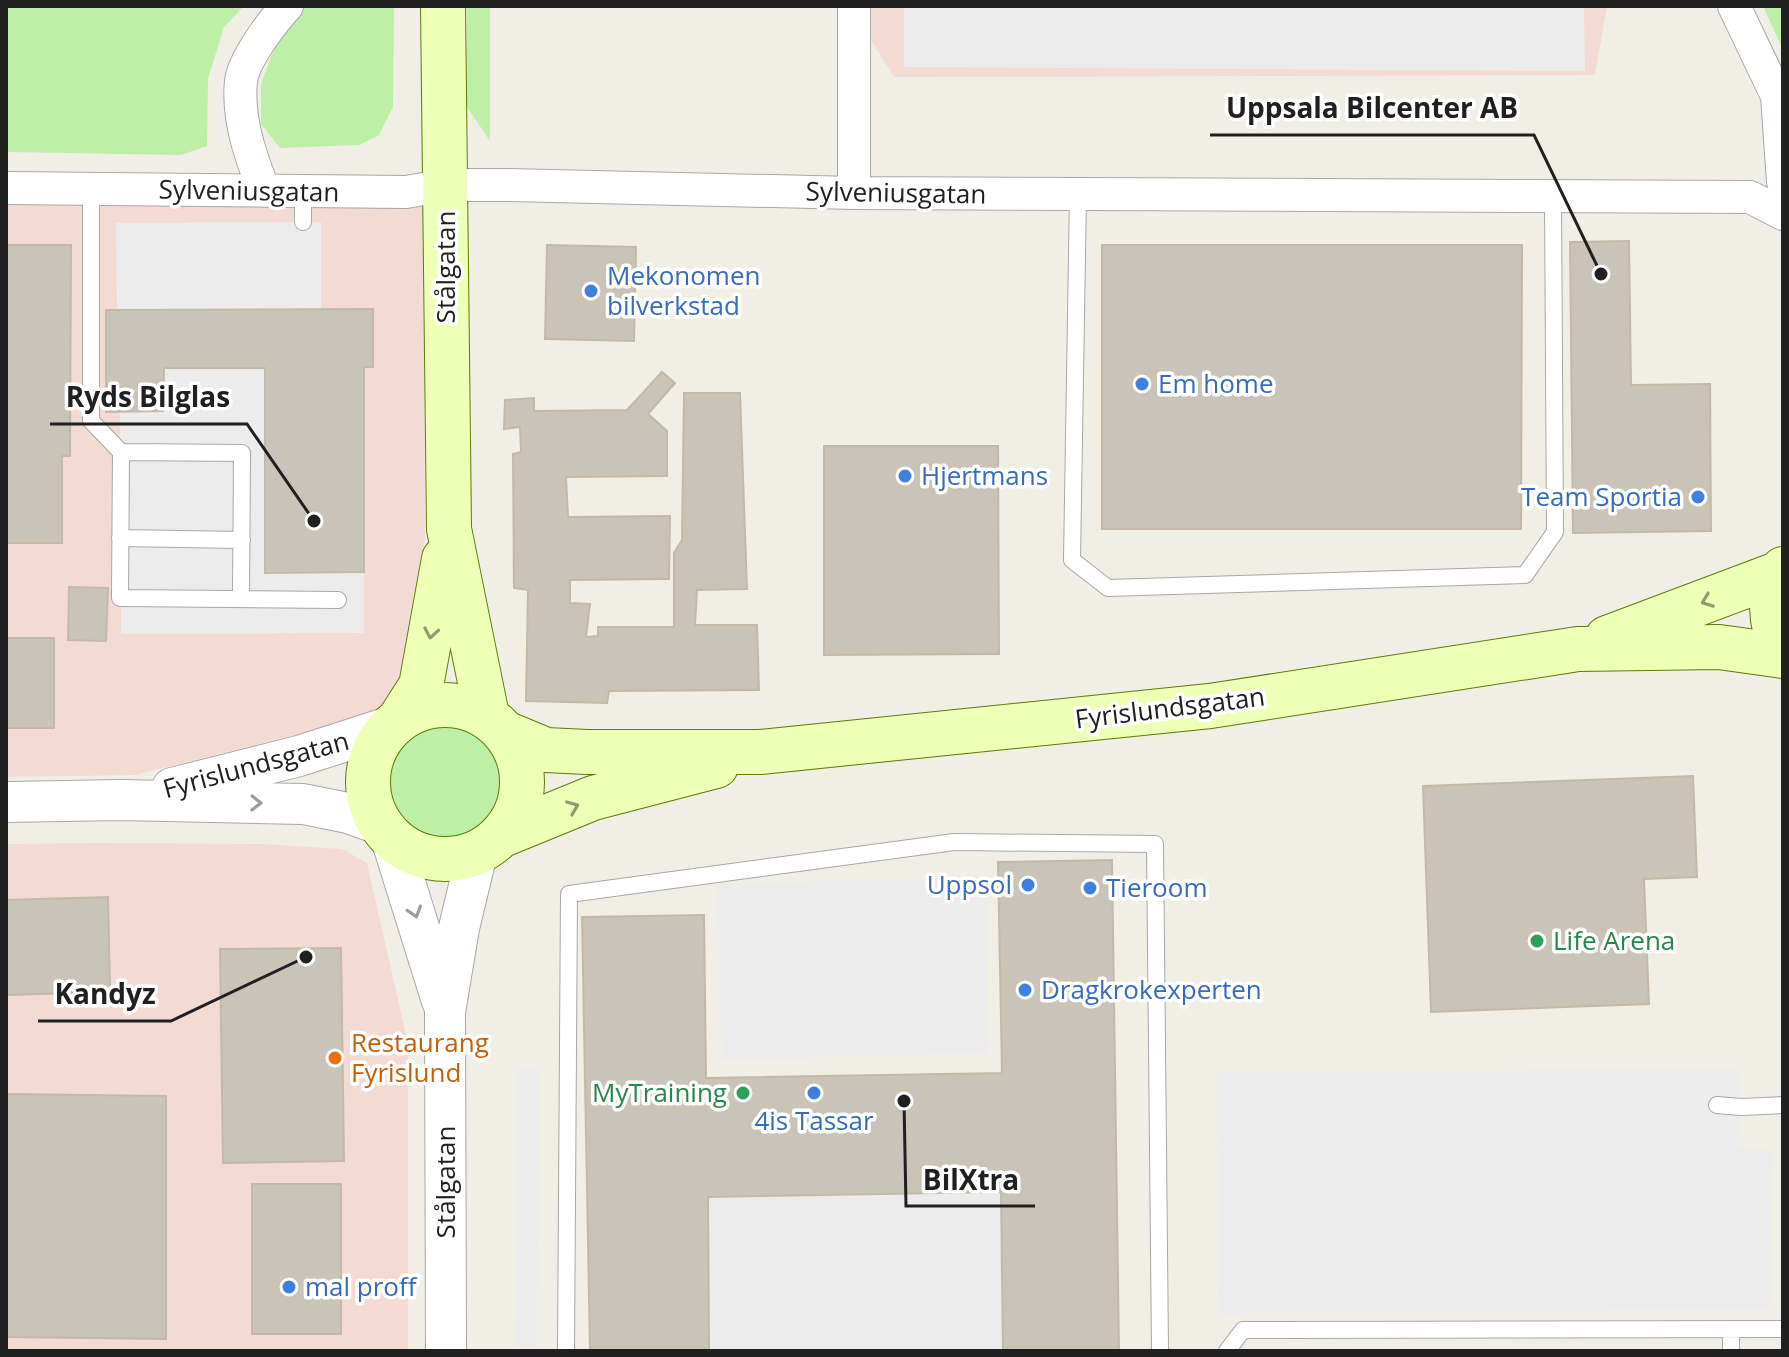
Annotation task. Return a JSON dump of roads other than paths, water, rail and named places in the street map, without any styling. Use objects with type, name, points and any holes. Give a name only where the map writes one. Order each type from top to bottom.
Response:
[{"type":"main road","name":"Stålgatan","points":[[395,722],[421,686],[449,529],[443,6]]},
{"type":"main road","name":"Stålgatan","points":[[449,529],[496,724]]},
{"type":"main road","points":[[1782,571],[1773,594],[1772,616],[1783,648]]},
{"type":"main road","name":"Fyrislundsgatan","points":[[1578,649],[1782,571]]},
{"type":"main road","name":"Fyrislundsgatan","points":[[496,724],[546,750],[760,752],[1210,706],[1578,649],[1719,647],[1783,656]]},
{"type":"main road","points":[[444,704],[466,707],[496,724],[517,752],[522,774],[521,797],[513,818],[488,845],[455,859],[431,859],[409,852],[385,831],[369,800],[367,774],[374,748],[395,722],[422,707],[444,704]]},
{"type":"main road","name":"Fyrislundsgatan","points":[[488,845],[593,798],[688,775],[760,752]]},
{"type":"street","points":[[264,191],[245,141],[241,79],[267,27],[287,6]]},
{"type":"street","points":[[854,6],[854,193]]},
{"type":"street","points":[[1734,6],[1777,96],[1783,182]]},
{"type":"street","name":"Sylveniusgatan","points":[[6,188],[264,191],[303,207],[446,185],[854,193],[1750,197],[1783,214]]},
{"type":"street","name":"Fyrislundsgatan","points":[[122,800],[299,756],[395,722]]},
{"type":"street","name":"Fyrislundsgatan","points":[[6,802],[122,800],[303,804],[348,813],[385,831]]},
{"type":"street","name":"Stålgatan","points":[[385,831],[445,1012]]},
{"type":"street","name":"Stålgatan","points":[[446,1351],[445,1012],[459,928],[488,845]]},
{"type":"lane","points":[[91,189],[91,421],[121,452],[120,598],[338,600]]},
{"type":"lane","points":[[1078,194],[1072,560],[1108,588],[1525,575],[1555,532],[1553,196]]},
{"type":"lane","points":[[121,452],[242,453],[241,599]]},
{"type":"lane","points":[[120,538],[242,540]]},
{"type":"lane","points":[[566,1351],[569,894],[954,842],[1155,844],[1160,1351]]},
{"type":"lane","points":[[1717,1105],[1783,1105]]},
{"type":"lane","points":[[1731,1329],[1731,1351]]},
{"type":"lane","points":[[1227,1351],[1243,1330],[1783,1329]]},
{"type":"place","name":"Uppsala Bilcenter AB","points":[[1601,274]]},
{"type":"place","name":"Mekonomen bilverkstad","points":[[591,291]]},
{"type":"place","name":"Em home","points":[[1142,384]]},
{"type":"place","name":"Hjertmans","points":[[905,476]]},
{"type":"place","name":"Team Sportia","points":[[1698,497]]},
{"type":"place","name":"Ryds Bilglas","points":[[314,521]]},
{"type":"place","name":"Uppsol","points":[[1028,885]]},
{"type":"place","name":"Tieroom","points":[[1090,888]]},
{"type":"place","name":"Life Arena","points":[[1537,941]]},
{"type":"place","name":"Kandyz","points":[[306,957]]},
{"type":"place","name":"Dragkrokexperten","points":[[1025,990]]},
{"type":"place","name":"Restaurang Fyrislund","points":[[335,1058]]},
{"type":"place","name":"MyTraining","points":[[743,1093]]},
{"type":"place","name":"4is Tassar","points":[[814,1093]]},
{"type":"place","name":"BilXtra","points":[[904,1101]]},
{"type":"place","name":"mal proff","points":[[289,1287]]}]
